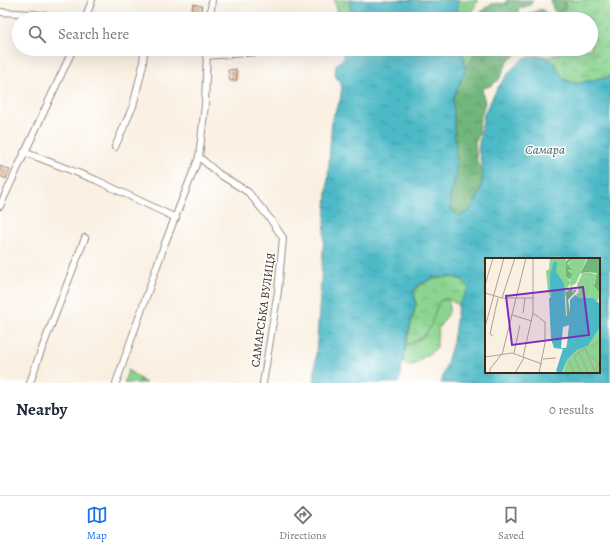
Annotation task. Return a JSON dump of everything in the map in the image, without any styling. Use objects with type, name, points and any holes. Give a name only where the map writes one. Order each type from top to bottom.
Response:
[{"type":"street","points":[[88,12],[92,0]]},
{"type":"street","points":[[211,12],[212,0]]},
{"type":"street","points":[[0,12],[12,13]]},
{"type":"street","points":[[0,206],[69,56]]},
{"type":"street","points":[[115,147],[133,106],[143,65],[144,56]]},
{"type":"street","points":[[116,383],[165,243],[199,157],[205,105],[206,56]]},
{"type":"street","points":[[24,152],[96,180],[176,218]]},
{"type":"street","name":"САМАРСЬКА ВУЛИЦЯ","points":[[199,157],[219,174],[248,192],[271,220],[283,238],[278,291],[263,383]]},
{"type":"street","points":[[30,383],[85,238]]},
{"type":"green space","points":[[334,0],[479,0],[472,12],[338,12]]},
{"type":"green space","points":[[507,0],[533,0],[530,5],[519,9],[518,12],[482,12],[490,5],[498,3],[504,4]]},
{"type":"green space","points":[[551,0],[565,0],[565,9],[562,12],[556,12],[553,9]]},
{"type":"green space","points":[[565,0],[610,0],[610,77],[575,84],[563,78],[554,63],[548,57],[598,56],[598,12],[562,12],[565,9]]},
{"type":"green space","points":[[542,9],[545,12],[534,12]]},
{"type":"green space","points":[[463,56],[474,56],[466,68]]},
{"type":"green space","points":[[474,56],[515,56],[508,61],[499,80],[482,89],[485,103],[479,124],[479,133],[475,144],[477,161],[483,172],[480,193],[470,211],[459,216],[451,209],[450,197],[455,180],[456,162],[453,99],[466,68]]},
{"type":"green space","points":[[452,277],[462,280],[469,288],[458,305],[448,299],[439,301],[427,333],[406,345],[416,304],[414,291],[422,284],[431,280]]},
{"type":"green space","points":[[448,299],[450,309],[438,331],[437,348],[416,364],[408,366],[402,362],[406,345],[417,341],[426,333],[432,322],[439,301]]},
{"type":"green space","points":[[128,370],[146,383],[124,383]]},
{"type":"water","points":[[349,0],[458,0],[457,12],[351,12]]},
{"type":"water","name":"Самара","points":[[344,56],[463,56],[466,68],[453,99],[456,162],[455,180],[450,197],[451,209],[459,216],[470,211],[480,193],[483,172],[478,149],[484,113],[497,89],[510,71],[524,58],[534,56],[548,57],[554,63],[563,78],[575,84],[610,77],[610,383],[441,383],[453,342],[458,305],[469,288],[462,280],[452,277],[434,278],[420,284],[414,291],[416,304],[409,330],[399,383],[314,383],[332,118],[340,101],[342,86],[335,75],[336,65],[344,58]]},
{"type":"building","points":[[193,4],[202,6],[201,12],[192,12]]},
{"type":"building","points":[[236,69],[237,80],[230,81],[228,70]]},
{"type":"building","points":[[0,166],[10,170],[6,179],[0,176]]}]
